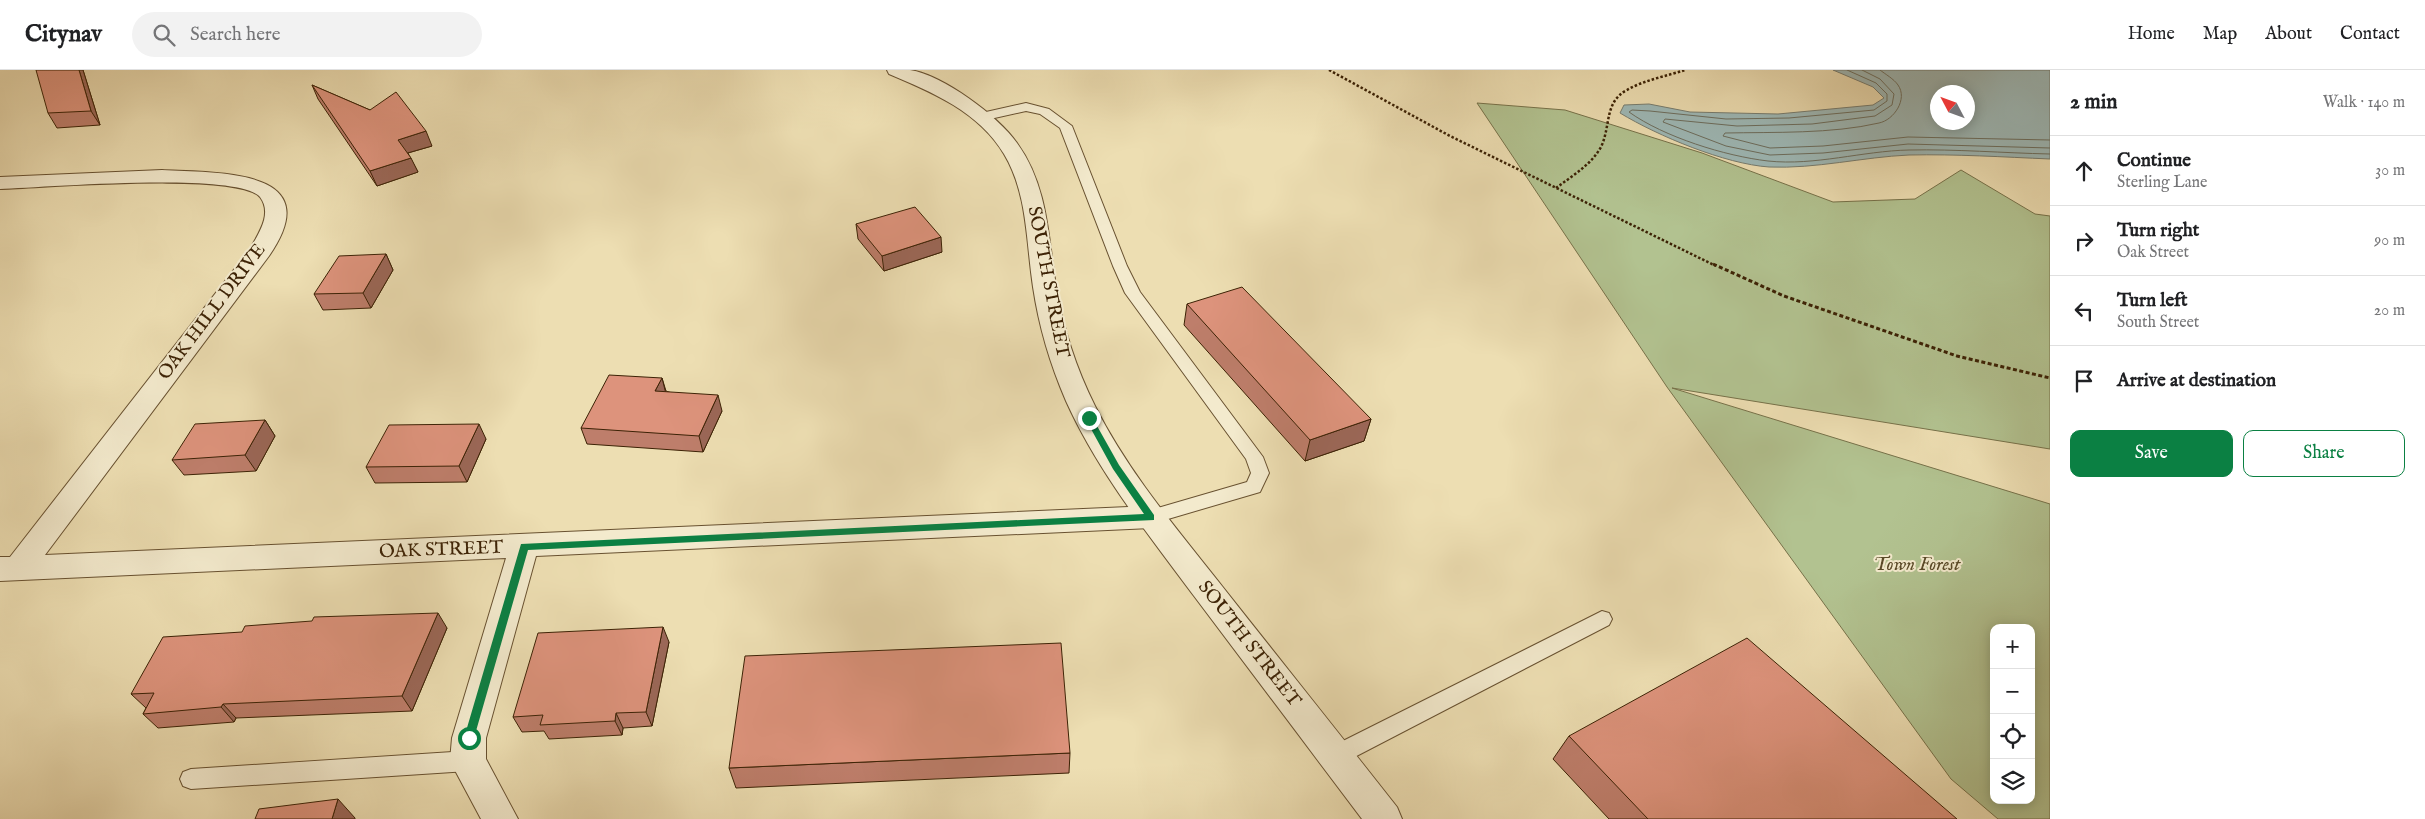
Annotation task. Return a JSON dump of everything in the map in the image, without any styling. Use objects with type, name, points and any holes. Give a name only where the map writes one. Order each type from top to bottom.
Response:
[{"type":"street","name":"SOUTH STREET","points":[[896,70],[969,107],[996,131],[1019,161],[1030,194],[1038,231],[1052,322],[1065,367],[1089,418],[1116,467],[1151,517],[1384,819]]},
{"type":"street","name":"OAK HILL DRIVE","points":[[0,183],[162,176],[234,180],[266,191],[274,203],[277,217],[261,251],[9,568]]},
{"type":"street","name":"OAK STREET","points":[[9,568],[524,547],[1151,517]]},
{"type":"street","points":[[500,819],[468,761],[469,738],[524,547]]},
{"type":"lane","points":[[981,117],[1024,106],[1051,113],[1066,126],[1133,293],[1254,457],[1260,473],[1254,487],[1151,517]]},
{"type":"lane","points":[[1335,756],[1602,619]]},
{"type":"lane","points":[[191,778],[468,761]]},
{"type":"path","points":[[1329,70],[1450,136],[1731,273],[1784,296],[1957,356],[2050,378]]},
{"type":"path","points":[[1556,188],[1578,172],[1600,150],[1608,128],[1610,106],[1626,90],[1685,70]]},
{"type":"green space","name":"Town Forest","points":[[1477,103],[1565,110],[1702,153],[1833,202],[1915,199],[1961,170],[2035,214],[2050,216],[2050,449],[1672,388],[2050,504],[2050,819],[1998,819],[1951,779],[1667,387]]},
{"type":"water","points":[[1833,70],[2050,70],[2050,159],[1962,155],[1909,155],[1822,165],[1769,167],[1732,161],[1692,148],[1653,131],[1620,113],[1624,105],[1649,104],[1690,112],[1778,114],[1873,105],[1884,98],[1873,87]]},
{"type":"building","points":[[36,70],[79,70],[91,111],[48,113]]},
{"type":"building","points":[[312,85],[370,110],[396,92],[426,131],[398,140],[411,158],[370,171]]},
{"type":"building","points":[[915,207],[941,237],[882,256],[856,224]]},
{"type":"building","points":[[386,254],[363,293],[314,294],[339,256]]},
{"type":"building","points":[[1242,287],[1371,419],[1310,440],[1187,304]]},
{"type":"building","points":[[609,375],[662,378],[655,391],[718,395],[699,436],[581,428]]},
{"type":"building","points":[[265,420],[245,455],[172,460],[195,424]]},
{"type":"building","points":[[479,424],[459,466],[366,467],[389,425]]},
{"type":"building","points":[[438,613],[402,696],[223,704],[221,707],[143,714],[154,693],[131,694],[163,637],[242,632],[245,626],[312,621],[314,617]]},
{"type":"building","points":[[663,627],[646,712],[616,713],[615,721],[540,725],[543,715],[513,717],[538,633]]},
{"type":"building","points":[[1747,638],[1957,819],[1648,819],[1569,736]]},
{"type":"building","points":[[1061,643],[1070,753],[729,768],[745,656]]},
{"type":"building","points":[[338,799],[332,819],[255,819],[259,809]]},
{"type":"route","points":[[469,738],[524,547],[1151,517],[1116,467],[1089,418]]}]
